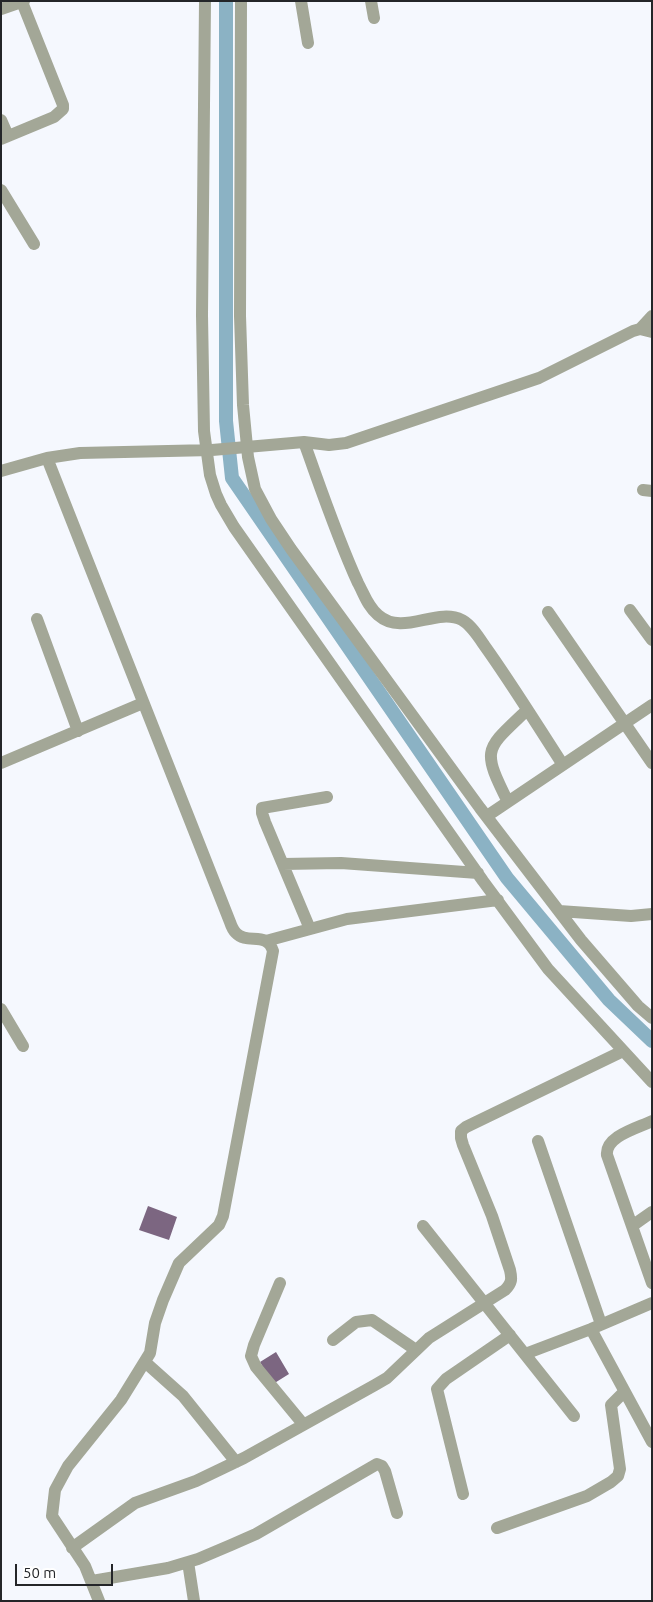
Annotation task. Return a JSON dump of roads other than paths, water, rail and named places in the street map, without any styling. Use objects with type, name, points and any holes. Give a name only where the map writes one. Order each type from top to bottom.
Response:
[{"type":"street","points":[[204,1],[202,315],[204,431],[210,450],[210,475],[216,494],[234,527],[478,873],[548,968],[652,1082]]},
{"type":"street","points":[[241,1],[240,316],[244,447],[256,489],[271,519],[487,816],[581,940],[638,1006],[652,1018]]},
{"type":"street","points":[[301,1],[308,43]]},
{"type":"street","points":[[372,1],[374,18]]},
{"type":"street","points":[[1,9],[23,2],[62,105],[62,109],[54,117],[4,137],[1,120]]},
{"type":"street","points":[[1,190],[34,244]]},
{"type":"street","points":[[1,471],[66,454],[210,450],[304,442],[329,445],[346,443],[494,395],[540,378],[633,331],[646,331],[652,316]]},
{"type":"street","points":[[304,442],[346,558],[369,604],[377,615],[388,622],[400,624],[449,616],[461,620],[470,626],[563,765]]},
{"type":"street","points":[[47,458],[230,922],[236,933],[242,937],[266,941],[347,919],[498,900]]},
{"type":"street","points":[[630,610],[652,640]]},
{"type":"street","points":[[548,612],[652,763]]},
{"type":"street","points":[[37,619],[78,731]]},
{"type":"street","points":[[1,763],[143,703]]},
{"type":"street","points":[[487,816],[652,705]]},
{"type":"street","points":[[508,802],[494,775],[490,755],[494,743],[527,710]]},
{"type":"street","points":[[310,929],[265,822],[262,808],[327,797]]},
{"type":"street","points":[[283,864],[340,863],[478,873]]},
{"type":"street","points":[[559,911],[631,916],[652,914]]},
{"type":"street","points":[[99,1601],[85,1566],[52,1516],[55,1490],[68,1466],[113,1412],[150,1354],[155,1324],[179,1263],[219,1224],[223,1216],[272,958],[273,951],[271,945],[266,941]]},
{"type":"street","points":[[1,1009],[23,1046]]},
{"type":"street","points":[[72,1548],[135,1503],[196,1481],[236,1462],[375,1386],[387,1378],[429,1338],[505,1290],[510,1285],[512,1279],[500,1239],[461,1138],[462,1131],[466,1127],[623,1051]]},
{"type":"street","points":[[652,1121],[618,1137],[610,1142],[607,1149],[607,1154],[652,1283]]},
{"type":"street","points":[[538,1141],[596,1327],[624,1392],[652,1442]]},
{"type":"street","points":[[632,1226],[652,1212]]},
{"type":"street","points":[[423,1226],[574,1416]]},
{"type":"street","points":[[280,1283],[251,1356],[256,1367],[303,1424]]},
{"type":"street","points":[[525,1354],[652,1303]]},
{"type":"street","points":[[333,1340],[356,1322],[372,1320],[416,1350]]},
{"type":"street","points":[[463,1494],[437,1389],[446,1379],[510,1335]]},
{"type":"street","points":[[145,1362],[183,1396],[236,1462]]},
{"type":"street","points":[[497,1528],[587,1496],[612,1482],[618,1476],[620,1469],[611,1405],[624,1392]]},
{"type":"street","points":[[92,1582],[168,1568],[188,1562],[256,1534],[377,1464],[382,1466],[385,1472],[397,1513]]},
{"type":"street","points":[[188,1562],[194,1601]]},
{"type":"waterway","points":[[226,1],[226,421],[232,478],[507,878],[609,1000],[652,1041]]}]
